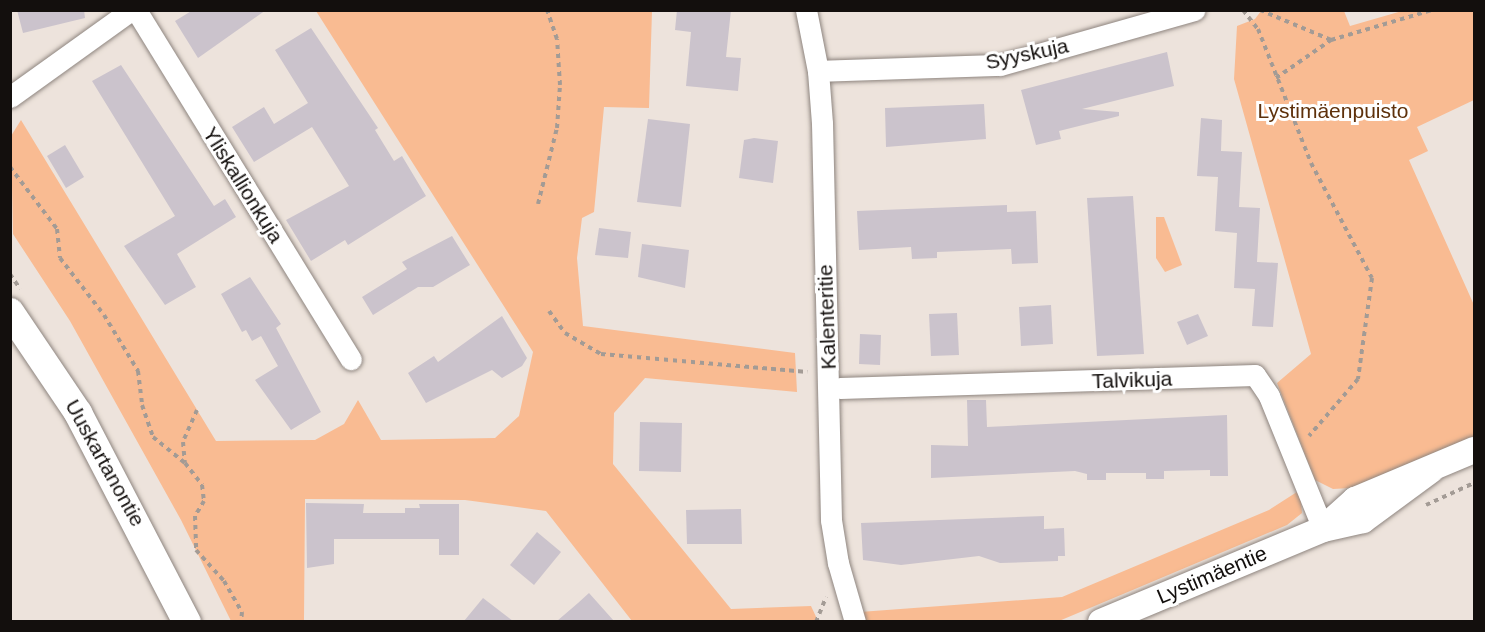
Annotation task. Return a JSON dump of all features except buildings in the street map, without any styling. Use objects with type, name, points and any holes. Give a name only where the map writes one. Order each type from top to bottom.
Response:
[{"type":"main road","name":"Uuskartanontie","points":[[10,312],[78,413],[186,621]]},
{"type":"street","points":[[10,97],[133,10]]},
{"type":"street","name":"Yliskallionkuja","points":[[133,10],[351,359]]},
{"type":"street","name":"Kalenteritie","points":[[806,10],[818,72],[831,520],[838,563],[855,621]]},
{"type":"street","name":"Syyskuja","points":[[818,72],[1000,64],[1194,10]]},
{"type":"street","name":"Talvikuja","points":[[840,388],[1255,375],[1269,396],[1323,529]]},
{"type":"street","name":"Lystimäentie","points":[[1113,619],[1323,529],[1355,500],[1474,450]]},
{"type":"path","points":[[538,204],[557,128],[560,85],[557,39],[547,10]]},
{"type":"path","points":[[1243,10],[1258,29],[1311,163],[1372,278],[1358,379],[1293,454]]},
{"type":"path","points":[[1260,10],[1331,40]]},
{"type":"path","points":[[1276,78],[1331,40],[1432,10]]},
{"type":"path","points":[[10,167],[57,229],[60,258],[104,315],[138,371],[142,405],[153,437],[185,463],[202,485],[204,501],[195,516],[196,550],[224,581],[242,612],[241,621]]},
{"type":"path","points":[[549,311],[565,333],[601,354],[813,372]]},
{"type":"path","points":[[185,463],[183,442],[197,410]]},
{"type":"path","points":[[816,621],[827,593]]},
{"type":"green space","points":[[316,11],[652,11],[649,108],[604,107],[594,212],[582,218],[577,258],[583,326],[795,353],[797,392],[645,378],[614,413],[613,464],[731,609],[811,606],[818,621],[632,621],[546,511],[465,500],[305,499],[304,621],[231,621],[181,520],[70,321],[13,234],[11,136],[21,120],[216,441],[315,440],[344,424],[358,400],[381,440],[495,438],[519,416],[533,352]]},
{"type":"green space","name":"Lystimäenpuisto","points":[[1261,11],[1344,11],[1350,26],[1402,11],[1474,11],[1474,100],[1417,127],[1428,151],[1409,160],[1474,305],[1474,436],[1368,487],[1333,489],[1315,480],[1277,383],[1311,354],[1234,79],[1237,26],[1255,19]]},
{"type":"green space","points":[[1156,217],[1164,217],[1182,265],[1165,272],[1156,258]]},
{"type":"green space","points":[[1300,490],[1302,513],[1287,525],[1059,621],[866,621],[860,612],[1062,597],[1269,510]]}]
